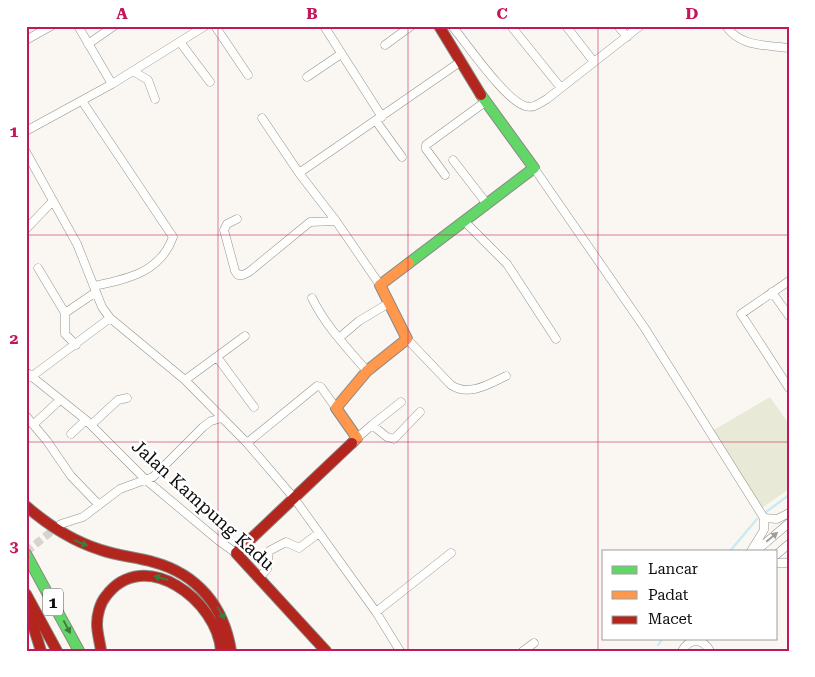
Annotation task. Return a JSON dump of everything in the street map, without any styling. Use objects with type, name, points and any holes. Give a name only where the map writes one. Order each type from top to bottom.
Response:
[{"type":"main road","points":[[236,552],[358,438],[336,408],[366,371],[407,339],[380,284],[465,222],[534,168],[485,102],[439,26]]},
{"type":"main road","points":[[26,506],[46,524],[69,538],[96,549],[162,564],[184,573],[214,600],[227,625],[231,651]]},
{"type":"main road","name":"Jalan Kampung Kadu","points":[[236,552],[326,651]]},
{"type":"main road","name":"1","points":[[26,554],[79,651]]},
{"type":"main road","points":[[101,651],[95,624],[99,606],[116,585],[129,577],[140,575],[156,576],[177,583],[190,592],[210,616],[217,630],[221,651]]},
{"type":"main road","name":"1","points":[[26,594],[57,651]]},
{"type":"main road","points":[[26,605],[41,651]]},
{"type":"street","points":[[26,40],[50,26]]},
{"type":"street","points":[[78,26],[112,84]]},
{"type":"street","points":[[88,44],[114,26]]},
{"type":"street","points":[[26,131],[112,84],[205,26]]},
{"type":"street","points":[[214,26],[248,75]]},
{"type":"street","points":[[324,26],[402,157]]},
{"type":"street","points":[[385,45],[411,26]]},
{"type":"street","points":[[452,26],[501,86],[520,104],[532,107],[561,88],[640,26]]},
{"type":"street","points":[[511,26],[561,88]]},
{"type":"street","points":[[566,26],[594,62]]},
{"type":"street","points":[[618,26],[626,37]]},
{"type":"street","points":[[726,26],[730,33],[752,45],[789,48]]},
{"type":"street","points":[[180,42],[210,82]]},
{"type":"street","points":[[307,77],[342,54]]},
{"type":"street","points":[[299,173],[460,62]]},
{"type":"street","points":[[134,71],[148,80],[155,99]]},
{"type":"street","points":[[65,313],[95,289],[145,272],[165,255],[173,238],[82,101]]},
{"type":"street","points":[[445,175],[426,149],[426,145],[485,102]]},
{"type":"street","points":[[262,118],[299,173],[336,221],[380,284]]},
{"type":"street","points":[[26,152],[52,202],[77,244],[102,307],[110,318],[185,380],[247,444],[294,498],[376,612],[398,650]]},
{"type":"street","points":[[453,160],[487,204]]},
{"type":"street","points":[[534,168],[644,327],[764,518],[764,530],[752,550]]},
{"type":"street","points":[[26,229],[52,202]]},
{"type":"street","points":[[236,219],[227,224],[224,230],[235,271],[240,275],[249,272],[310,222],[336,221]]},
{"type":"street","points":[[465,222],[507,264],[556,340]]},
{"type":"street","points":[[38,268],[65,313],[64,331],[76,345]]},
{"type":"street","points":[[789,281],[740,314],[789,388]]},
{"type":"street","points":[[772,292],[789,316]]},
{"type":"street","points":[[312,298],[339,338],[366,371]]},
{"type":"street","points":[[339,338],[359,321],[389,303]]},
{"type":"street","points":[[29,374],[76,345],[110,318]]},
{"type":"street","points":[[185,380],[245,336]]},
{"type":"street","points":[[407,339],[451,386],[459,390],[478,388],[506,376]]},
{"type":"street","points":[[217,357],[254,407]]},
{"type":"street","name":"Jalan Kampung Kadu","points":[[29,374],[89,423],[146,480],[219,541],[236,552]]},
{"type":"street","points":[[247,444],[317,386],[321,388],[336,408]]},
{"type":"street","points":[[71,434],[89,423],[118,400],[127,398]]},
{"type":"street","points":[[34,424],[60,400]]},
{"type":"street","points":[[358,438],[402,402]]},
{"type":"street","points":[[372,425],[392,439],[398,436],[420,412]]},
{"type":"street","points":[[26,416],[34,424],[67,471],[99,505]]},
{"type":"street","points":[[60,524],[83,517],[120,489],[153,477],[207,424],[222,418]]},
{"type":"street","points":[[764,518],[776,519],[789,513]]},
{"type":"street","points":[[757,550],[789,523]]},
{"type":"street","points":[[260,577],[267,568],[269,551],[284,542],[299,548],[319,533]]},
{"type":"street","points":[[778,552],[789,544]]},
{"type":"street","points":[[376,612],[451,553]]},
{"type":"street","points":[[682,651],[690,641],[709,645]]},
{"type":"street","points":[[524,651],[534,643]]},
{"type":"green space","points":[[770,397],[789,424],[789,489],[762,508],[712,431]]},
{"type":"waterway","points":[[766,512],[789,495]]},
{"type":"waterway","points":[[731,550],[757,519]]},
{"type":"waterway","points":[[658,645],[662,640]]},
{"type":"tunnel","points":[[26,552],[57,527]]},
{"type":"traffic: fast","points":[[409,263],[534,168],[481,95]]},
{"type":"traffic: fast","points":[[26,554],[79,651]]},
{"type":"traffic: slow","points":[[352,443],[357,438],[336,408],[367,371],[407,339],[380,285],[409,263]]},
{"type":"traffic: jam","points":[[439,26],[481,95]]},
{"type":"traffic: jam","points":[[326,651],[236,553],[352,443]]},
{"type":"traffic: jam","points":[[26,506],[43,520],[80,542],[107,552],[169,567],[196,584],[206,594],[222,620],[231,651]]},
{"type":"traffic: jam","points":[[101,651],[97,624],[102,602],[122,582],[140,576],[158,578],[177,586],[193,598],[207,614],[217,632],[221,651]]},
{"type":"traffic: jam","points":[[26,594],[57,651]]},
{"type":"traffic: jam","points":[[30,616],[41,651]]}]
